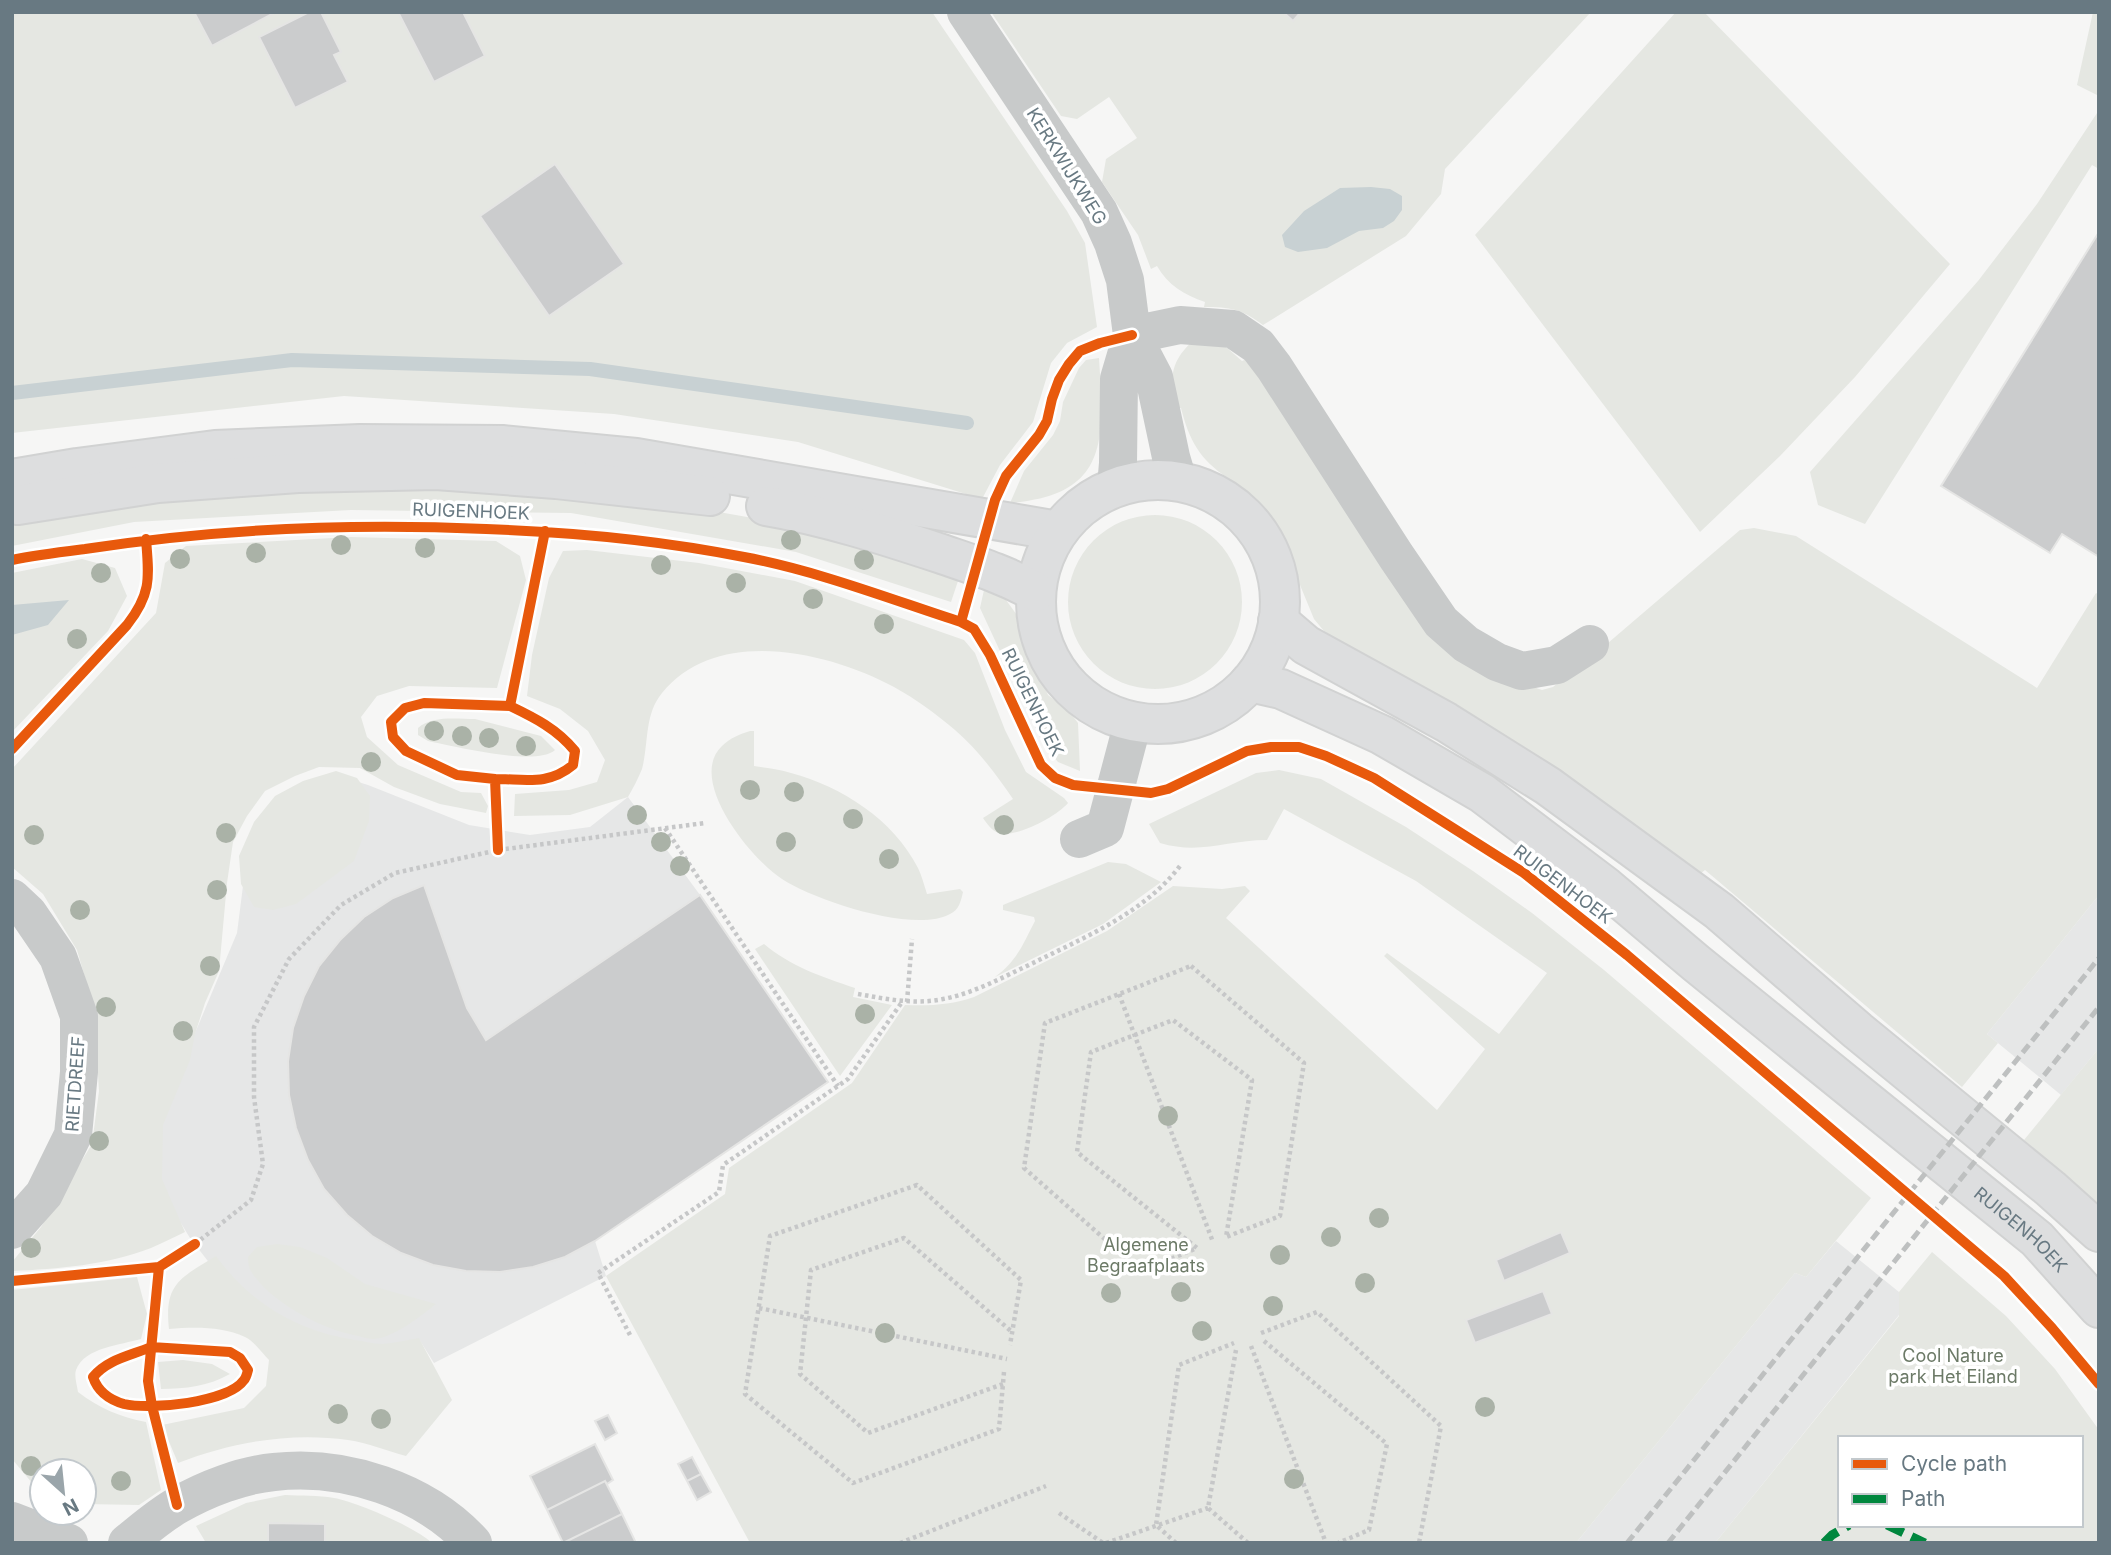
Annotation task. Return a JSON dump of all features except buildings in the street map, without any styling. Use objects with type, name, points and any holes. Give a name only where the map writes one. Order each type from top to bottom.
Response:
[{"type":"main road","points":[[12,479],[215,450],[360,444],[502,445],[636,458],[1058,531]]},
{"type":"main road","name":"RUIGENHOEK","points":[[12,505],[158,483],[298,473],[436,470],[556,479],[685,492],[805,512],[897,539],[1014,579],[1036,592]]},
{"type":"main road","points":[[1146,480],[1178,481],[1214,493],[1245,516],[1267,547],[1279,583],[1278,621],[1268,653],[1250,682],[1226,704],[1198,718],[1166,724],[1133,722],[1100,710],[1071,689],[1050,661],[1038,627],[1036,592],[1041,563],[1058,531],[1084,505],[1116,487],[1146,480]]},
{"type":"main road","points":[[1278,621],[1306,645],[1446,722],[1548,786],[1719,911],[2099,1232]]},
{"type":"main road","name":"RUIGENHOEK","points":[[1250,682],[1281,689],[1382,735],[1482,793],[1606,887],[2037,1239],[2099,1308]]},
{"type":"street","name":"KERKWIJKWEG","points":[[966,12],[1099,212],[1114,243],[1125,280],[1132,335],[1154,377],[1178,481]]},
{"type":"street","points":[[1132,335],[1180,325],[1233,329],[1258,346],[1441,622],[1466,644],[1497,662],[1522,671],[1556,665],[1590,644]]},
{"type":"street","name":"KERKWIJKWEG","points":[[1116,487],[1119,379],[1132,335]]},
{"type":"street","points":[[1079,839],[1105,828],[1133,722]]},
{"type":"street","name":"RIETDREEF","points":[[12,898],[28,913],[58,957],[79,1016],[79,1072],[73,1135],[44,1194],[12,1230]]},
{"type":"street","points":[[127,1543],[177,1505],[229,1482],[273,1472],[327,1471],[409,1495],[458,1526],[473,1543]]},
{"type":"street","points":[[12,1521],[69,1543]]},
{"type":"path","points":[[190,1247],[251,1200],[263,1164],[254,1097],[254,1027],[289,960],[341,905],[395,873],[497,844],[705,823]]},
{"type":"path","points":[[665,828],[838,1086]]},
{"type":"path","points":[[858,994],[904,1002],[942,1000],[969,993],[1104,928],[1165,886],[1180,866]]},
{"type":"path","points":[[630,1335],[598,1273],[719,1192],[723,1165],[848,1079],[904,1002],[912,939]]},
{"type":"path","points":[[1191,966],[1304,1063],[1280,1216],[1226,1237],[1252,1080],[1173,1020],[1134,1035],[1091,1052],[1077,1152],[1197,1248],[1141,1271],[1024,1168],[1045,1023],[1191,966]]},
{"type":"path","points":[[1118,994],[1213,1242]]},
{"type":"path","points":[[1004,1372],[999,1429],[853,1483],[745,1394],[770,1236],[916,1185],[1020,1280],[1010,1345]]},
{"type":"path","points":[[1003,1384],[868,1433],[800,1374],[811,1270],[904,1238],[1012,1332]]},
{"type":"path","points":[[759,1308],[1007,1359]]},
{"type":"path","points":[[1261,1333],[1317,1312],[1441,1426],[1419,1543]]},
{"type":"path","points":[[1264,1341],[1387,1444],[1369,1530],[1338,1543]]},
{"type":"path","points":[[1156,1525],[1179,1365],[1234,1343]]},
{"type":"path","points":[[1251,1346],[1326,1543]]},
{"type":"path","points":[[1208,1508],[1236,1350]]},
{"type":"path","points":[[900,1543],[1046,1486]]},
{"type":"path","points":[[1059,1513],[1104,1543],[1208,1508]]},
{"type":"path","points":[[1208,1508],[1248,1543]]},
{"type":"path","points":[[1156,1525],[1176,1543]]},
{"type":"shaded area","points":[[1340,188],[1390,189],[1402,196],[1402,210],[1394,221],[1383,228],[1359,231],[1327,248],[1298,252],[1285,247],[1282,235],[1304,211]]},
{"type":"shaded area","points":[[69,600],[48,625],[12,635],[12,605]]},
{"type":"shaded area","points":[[333,774],[469,825],[530,835],[590,827],[628,797],[700,895],[828,1082],[595,1241],[606,1276],[434,1363],[419,1339],[373,1348],[280,1324],[228,1287],[190,1238],[160,1189],[157,1131],[237,933],[249,839]]},
{"type":"shaded area","points":[[2099,895],[2099,1048],[2061,1095],[1987,1034]]},
{"type":"shaded area","points":[[1836,1241],[1899,1292],[1899,1315],[1715,1543],[1576,1543],[1795,1273],[1806,1277]]},
{"type":"green space","points":[[12,12],[932,12],[1067,211],[1085,243],[1097,327],[1067,343],[1051,363],[1033,422],[1000,465],[982,499],[798,442],[614,414],[344,396],[12,433]]},
{"type":"green space","points":[[991,12],[1591,12],[1445,169],[1441,194],[1406,236],[1263,325],[1249,315],[1235,310],[1204,307],[1205,302],[1177,288],[1157,266],[1151,269],[1138,235],[1102,182],[1106,159],[1137,138],[1109,97],[1077,119],[1061,116]]},
{"type":"green space","points":[[1676,12],[1704,12],[1950,264],[1855,377],[1780,456],[1700,532],[1475,235]]},
{"type":"green space","points":[[2093,12],[2099,12],[2099,96],[2077,85]]},
{"type":"green space","points":[[2099,110],[2099,169],[2092,165],[1865,524],[1818,505],[1810,472],[1978,281],[2037,204]]},
{"type":"green space","points":[[1194,340],[1226,347],[1242,361],[1249,358],[1490,672],[1542,690],[1553,687],[1601,649],[1740,530],[1754,528],[1796,536],[2037,688],[2096,593],[2099,595],[2099,895],[1987,1034],[1998,1043],[1962,1087],[1705,870],[1696,877],[1324,631],[1314,619],[1300,585],[1295,585],[1278,533],[1266,514],[1255,502],[1226,483],[1228,478],[1210,464],[1197,448],[1181,408],[1174,408],[1172,379],[1176,363]]},
{"type":"green space","points":[[1099,358],[1101,414],[1094,458],[1083,475],[1067,488],[1043,498],[1010,503],[1024,471],[1053,435],[1060,421],[1063,402],[1079,368],[1086,360]]},
{"type":"green space","points":[[424,484],[668,503],[826,531],[959,578],[951,602],[796,552],[571,513],[351,510],[134,522],[12,546],[12,519],[178,494]]},
{"type":"green space","points":[[1155,515],[1188,522],[1216,541],[1235,569],[1242,602],[1235,635],[1216,663],[1188,682],[1155,689],[1122,682],[1094,663],[1075,635],[1068,602],[1075,569],[1094,541],[1122,522]]},
{"type":"green space","points":[[351,537],[496,541],[520,556],[526,580],[497,688],[409,686],[377,696],[361,717],[367,737],[398,765],[461,792],[481,793],[488,806],[486,813],[440,804],[394,787],[360,768],[319,767],[265,791],[233,842],[219,971],[205,1003],[190,1060],[163,1125],[162,1179],[185,1232],[134,1254],[100,1262],[12,1271],[12,1262],[41,1227],[92,1144],[99,1091],[94,1009],[77,950],[43,894],[12,867],[12,769],[156,613],[165,563],[186,546]]},
{"type":"green space","points":[[587,550],[699,563],[795,581],[964,640],[975,653],[1005,730],[1026,772],[1068,803],[1046,820],[1026,829],[1007,834],[996,832],[983,818],[1013,799],[993,771],[955,730],[926,707],[868,674],[807,656],[774,651],[742,652],[712,658],[685,672],[662,693],[652,710],[642,769],[628,797],[570,815],[514,816],[515,794],[569,790],[597,782],[605,760],[588,731],[560,709],[527,696],[532,655],[549,578],[563,551]]},
{"type":"green space","points":[[82,559],[115,568],[127,596],[108,631],[12,732],[12,573]]},
{"type":"green space","points":[[984,590],[992,590],[1006,600],[1019,618],[1021,637],[1048,695],[1069,711],[1078,723],[1080,771],[1058,762],[1043,744],[980,608]]},
{"type":"green space","points":[[475,719],[541,736],[555,750],[545,755],[513,756],[428,741],[418,735],[418,728],[430,721]]},
{"type":"green space","points":[[754,731],[754,766],[782,770],[810,779],[864,807],[895,834],[907,850],[919,871],[927,894],[960,889],[963,892],[956,910],[934,919],[913,920],[865,912],[817,896],[782,879],[769,869],[740,838],[727,818],[717,798],[712,778],[713,761],[722,746]]},
{"type":"green space","name":"Algemene Begraafplaats","points":[[1279,770],[1321,779],[1406,827],[1532,913],[1604,970],[1871,1198],[1806,1277],[1795,1273],[1576,1543],[750,1543],[606,1276],[725,1194],[729,1168],[852,1083],[905,1005],[940,1004],[974,997],[1107,931],[1173,886],[1222,889],[1245,886],[1250,891],[1226,918],[1437,1110],[1485,1049],[1384,956],[1387,953],[1499,1034],[1547,973],[1416,881],[1284,809],[1267,840],[1214,846],[1188,848],[1160,843],[1149,824],[1256,773]]},
{"type":"green space","points":[[336,771],[357,778],[370,796],[369,821],[354,861],[296,904],[273,910],[254,907],[241,884],[239,856],[254,822],[275,796],[303,781]]},
{"type":"green space","points":[[1108,862],[1126,864],[1161,882],[1103,924],[995,977],[1014,958],[1035,921],[1034,917],[1003,910],[1003,905]]},
{"type":"green space","points":[[764,944],[796,965],[855,988],[853,997],[892,1005],[840,1076],[755,949]]},
{"type":"green space","points":[[2099,1048],[2099,1204],[2024,1140]]},
{"type":"green space","points":[[277,1244],[300,1247],[327,1258],[365,1284],[436,1304],[407,1326],[382,1338],[368,1338],[329,1328],[285,1305],[261,1284],[251,1271],[248,1257],[257,1247]]},
{"type":"green space","name":"Cool Nature park Het Eiland","points":[[1932,1252],[2006,1316],[2055,1369],[2099,1430],[2099,1543],[1715,1543],[1899,1316],[1899,1292]]},
{"type":"green space","points":[[216,1256],[244,1288],[260,1301],[277,1313],[314,1330],[379,1344],[419,1338],[452,1400],[406,1456],[355,1441],[305,1437],[241,1444],[178,1463],[162,1425],[244,1408],[266,1386],[269,1360],[248,1339],[217,1329],[169,1329],[169,1302],[177,1284]]},
{"type":"green space","points":[[137,1277],[147,1314],[141,1339],[104,1348],[87,1356],[76,1370],[75,1378],[78,1392],[94,1403],[119,1415],[146,1422],[161,1490],[139,1505],[98,1504],[98,1457],[28,1457],[28,1478],[12,1459],[12,1290]]},
{"type":"green space","points":[[183,1360],[212,1364],[230,1374],[197,1386],[161,1389],[158,1362]]},
{"type":"green space","points":[[285,1495],[328,1497],[357,1504],[400,1523],[432,1543],[206,1543],[196,1526],[246,1503]]},
{"type":"waterway","points":[[12,393],[292,360],[590,369],[967,423]]},
{"type":"railway","points":[[1627,1543],[2099,958]]},
{"type":"railway","points":[[1668,1543],[2099,1007]]},
{"type":"marked path","points":[[1824,1543],[1846,1527]]},
{"type":"marked path","points":[[1891,1527],[1925,1543]]},
{"type":"cycle path","points":[[961,622],[995,500],[1006,476],[1047,421],[1059,380],[1080,351],[1132,335]]},
{"type":"cycle path","points":[[12,560],[185,536],[335,527],[518,530],[680,546],[799,570],[961,622],[974,629],[990,655],[1041,765],[1055,778],[1073,785],[1151,793],[1168,789],[1247,751],[1271,747],[1299,747],[1326,756],[1374,778],[1524,873],[1627,955],[2004,1276],[2099,1384]]},
{"type":"cycle path","points":[[498,850],[495,779],[457,775],[406,751],[393,737],[391,722],[405,708],[424,703],[510,706],[545,531]]},
{"type":"cycle path","points":[[12,749],[135,614],[147,584],[146,539]]},
{"type":"cycle path","points":[[495,779],[545,779],[564,772],[573,765],[575,751],[561,736],[510,706]]},
{"type":"cycle path","points":[[177,1505],[148,1381],[159,1267],[195,1244]]},
{"type":"cycle path","points":[[12,1281],[159,1267]]},
{"type":"cycle path","points":[[151,1347],[230,1352],[240,1358],[248,1370],[245,1379],[235,1388],[188,1403],[136,1406],[109,1398],[101,1391],[93,1377],[99,1371],[112,1362],[151,1347]]}]
